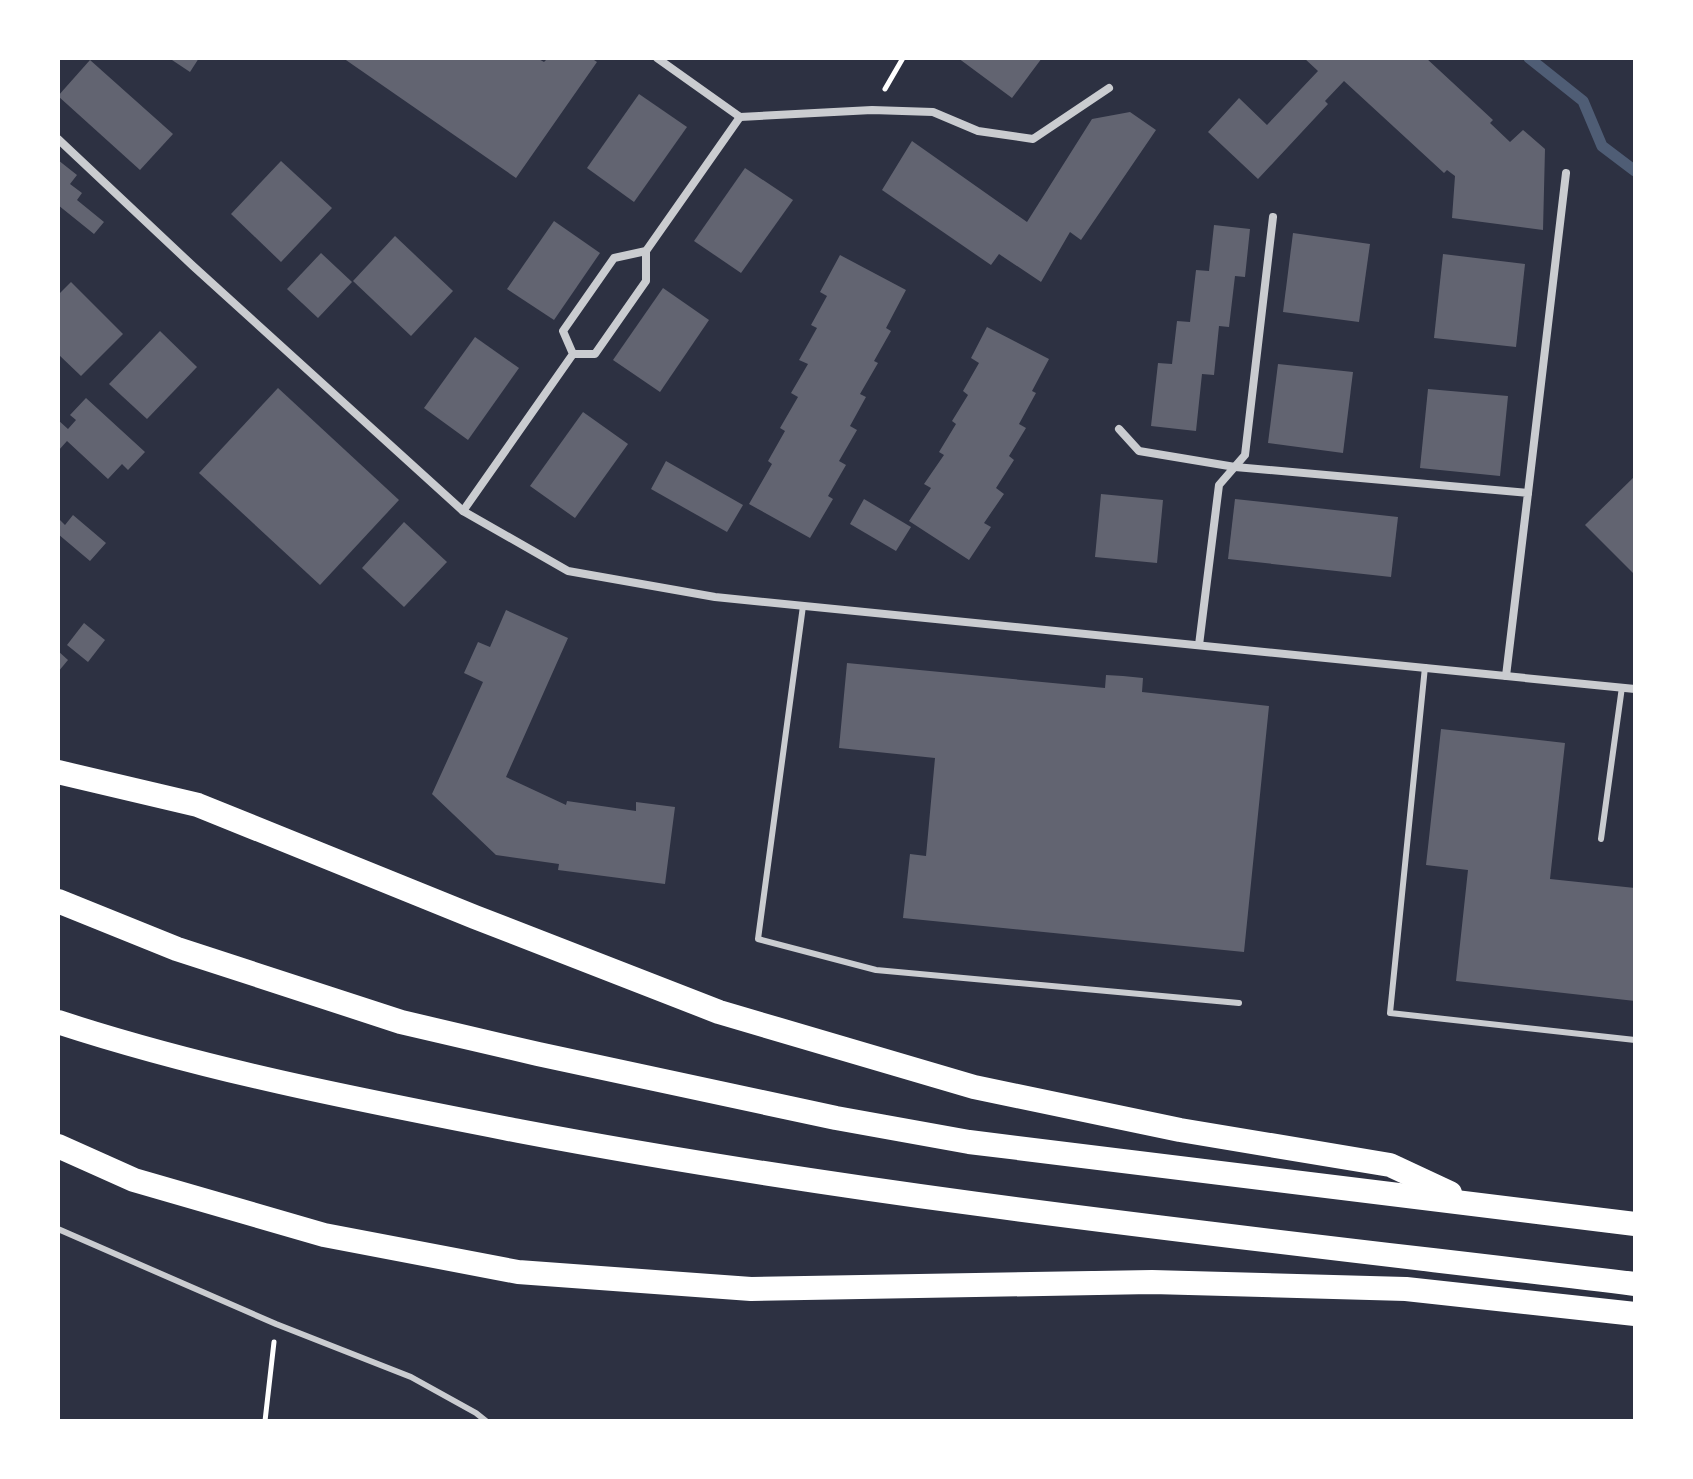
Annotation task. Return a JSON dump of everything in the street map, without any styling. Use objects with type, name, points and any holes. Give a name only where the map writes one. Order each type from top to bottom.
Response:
[{"type":"highway","points":[[58,772],[198,805],[719,1012],[974,1087],[1180,1130],[1390,1165],[1470,1203]]},
{"type":"highway","points":[[58,901],[177,949],[401,1022],[676,1084],[969,1142],[1635,1224]]},
{"type":"highway","points":[[58,1022],[121,1042],[381,1104],[682,1162],[969,1204],[1635,1284]]},
{"type":"highway","points":[[58,1146],[134,1180],[324,1235],[518,1272],[751,1289],[1152,1282],[1406,1289],[1635,1314]]},
{"type":"street","points":[[657,58],[740,117],[872,110],[933,112],[978,131],[1033,139],[1109,88]]},
{"type":"street","points":[[573,354],[595,354],[646,281],[646,251],[740,117]]},
{"type":"street","points":[[58,139],[463,511],[568,571],[715,597],[1635,689]]},
{"type":"street","points":[[1506,676],[1566,173]]},
{"type":"street","points":[[1199,645],[1219,485],[1245,455],[1273,217]]},
{"type":"street","points":[[573,354],[563,331],[614,258],[646,251]]},
{"type":"street","points":[[463,511],[573,354]]},
{"type":"street","points":[[1119,429],[1139,451],[1235,467],[1528,493]]},
{"type":"lane","points":[[803,606],[758,939],[876,970],[1239,1003]]},
{"type":"lane","points":[[1425,667],[1390,1013],[1635,1040]]},
{"type":"lane","points":[[1601,839],[1622,687]]},
{"type":"lane","points":[[58,1229],[276,1324],[411,1377],[486,1421]]},
{"type":"path","points":[[872,110],[903,58]]},
{"type":"path","points":[[265,1421],[276,1324]]},
{"type":"building","points":[[169,58],[199,58],[190,72]]},
{"type":"building","points":[[343,58],[537,58],[544,62],[548,58],[591,58],[597,62],[516,178]]},
{"type":"building","points":[[958,58],[1042,58],[1012,98]]},
{"type":"building","points":[[1304,58],[1426,58],[1493,120],[1490,123],[1510,142],[1523,130],[1545,149],[1543,230],[1452,218],[1455,176],[1447,170],[1444,173],[1344,81],[1325,101],[1328,104],[1258,179],[1208,132],[1239,98],[1267,125],[1318,71]]},
{"type":"building","points":[[90,60],[173,134],[140,170],[58,96]]},
{"type":"building","points":[[639,94],[687,127],[634,202],[587,168]]},
{"type":"building","points":[[1130,112],[1156,130],[1081,240],[1070,232],[1041,282],[999,254],[991,265],[882,190],[912,141],[1027,222],[1092,119]]},
{"type":"building","points":[[58,160],[77,175],[70,184],[82,193],[77,200],[104,222],[94,234],[58,205]]},
{"type":"building","points":[[281,161],[332,208],[281,262],[231,214]]},
{"type":"building","points":[[745,168],[793,200],[741,273],[694,241]]},
{"type":"building","points":[[554,221],[600,253],[554,320],[507,289]]},
{"type":"building","points":[[1214,225],[1250,229],[1245,277],[1235,276],[1229,327],[1219,326],[1214,375],[1202,374],[1196,431],[1151,426],[1158,363],[1172,364],[1177,321],[1190,322],[1196,270],[1209,271]]},
{"type":"building","points":[[1293,233],[1370,244],[1359,322],[1283,312]]},
{"type":"building","points":[[395,236],[453,291],[411,336],[353,281]]},
{"type":"building","points":[[321,253],[352,282],[318,318],[287,289]]},
{"type":"building","points":[[1443,254],[1525,264],[1516,347],[1434,338]]},
{"type":"building","points":[[840,255],[906,290],[886,328],[891,331],[874,361],[878,363],[860,394],[866,397],[850,426],[857,430],[839,461],[846,465],[828,496],[833,499],[810,538],[749,504],[772,464],[768,461],[785,431],[780,428],[798,397],[791,393],[808,364],[799,360],[817,328],[811,325],[827,296],[820,292]]},
{"type":"building","points":[[71,282],[123,334],[81,376],[58,354],[58,295]]},
{"type":"building","points":[[663,288],[709,320],[660,392],[613,360]]},
{"type":"building","points":[[987,327],[1049,359],[1032,391],[1036,393],[1019,424],[1026,428],[1009,456],[1014,460],[996,488],[1004,494],[984,523],[991,527],[969,560],[909,521],[931,488],[924,484],[944,455],[939,452],[956,424],[952,421],[968,395],[963,391],[979,363],[971,358]]},
{"type":"building","points":[[160,331],[197,367],[147,419],[109,384]]},
{"type":"building","points":[[475,337],[519,368],[468,440],[424,408]]},
{"type":"building","points":[[1278,364],[1353,372],[1343,453],[1268,443]]},
{"type":"building","points":[[278,388],[399,500],[320,585],[199,473]]},
{"type":"building","points":[[1428,389],[1508,396],[1500,476],[1420,468]]},
{"type":"building","points":[[86,398],[145,452],[128,470],[122,464],[108,479],[67,441],[58,451],[58,420],[68,429],[76,420],[70,415]]},
{"type":"building","points":[[583,412],[628,444],[575,518],[530,486]]},
{"type":"building","points":[[666,461],[743,505],[727,532],[651,489]]},
{"type":"building","points":[[1635,476],[1635,575],[1585,525]]},
{"type":"building","points":[[1101,494],[1163,500],[1157,563],[1095,557]]},
{"type":"building","points":[[864,499],[911,527],[896,551],[850,524]]},
{"type":"building","points":[[1235,499],[1398,517],[1391,577],[1228,559]]},
{"type":"building","points":[[73,515],[106,543],[90,561],[58,534],[58,518],[65,525]]},
{"type":"building","points":[[404,522],[447,562],[404,607],[362,568]]},
{"type":"building","points":[[506,610],[568,638],[506,777],[566,805],[567,801],[636,811],[636,802],[675,807],[665,884],[558,870],[559,864],[496,855],[432,794],[483,682],[464,673],[478,642],[490,647]]},
{"type":"building","points":[[84,623],[105,640],[88,662],[67,645]]},
{"type":"building","points":[[58,651],[68,660],[58,672]]},
{"type":"building","points":[[847,663],[1105,688],[1106,675],[1143,678],[1142,692],[1269,706],[1244,952],[903,918],[910,854],[926,856],[935,758],[839,748]]},
{"type":"building","points":[[1441,729],[1565,743],[1550,879],[1635,888],[1635,1001],[1456,981],[1468,870],[1426,865]]},
{"type":"waterway","points":[[1529,58],[1583,101],[1602,146],[1635,171]]}]
